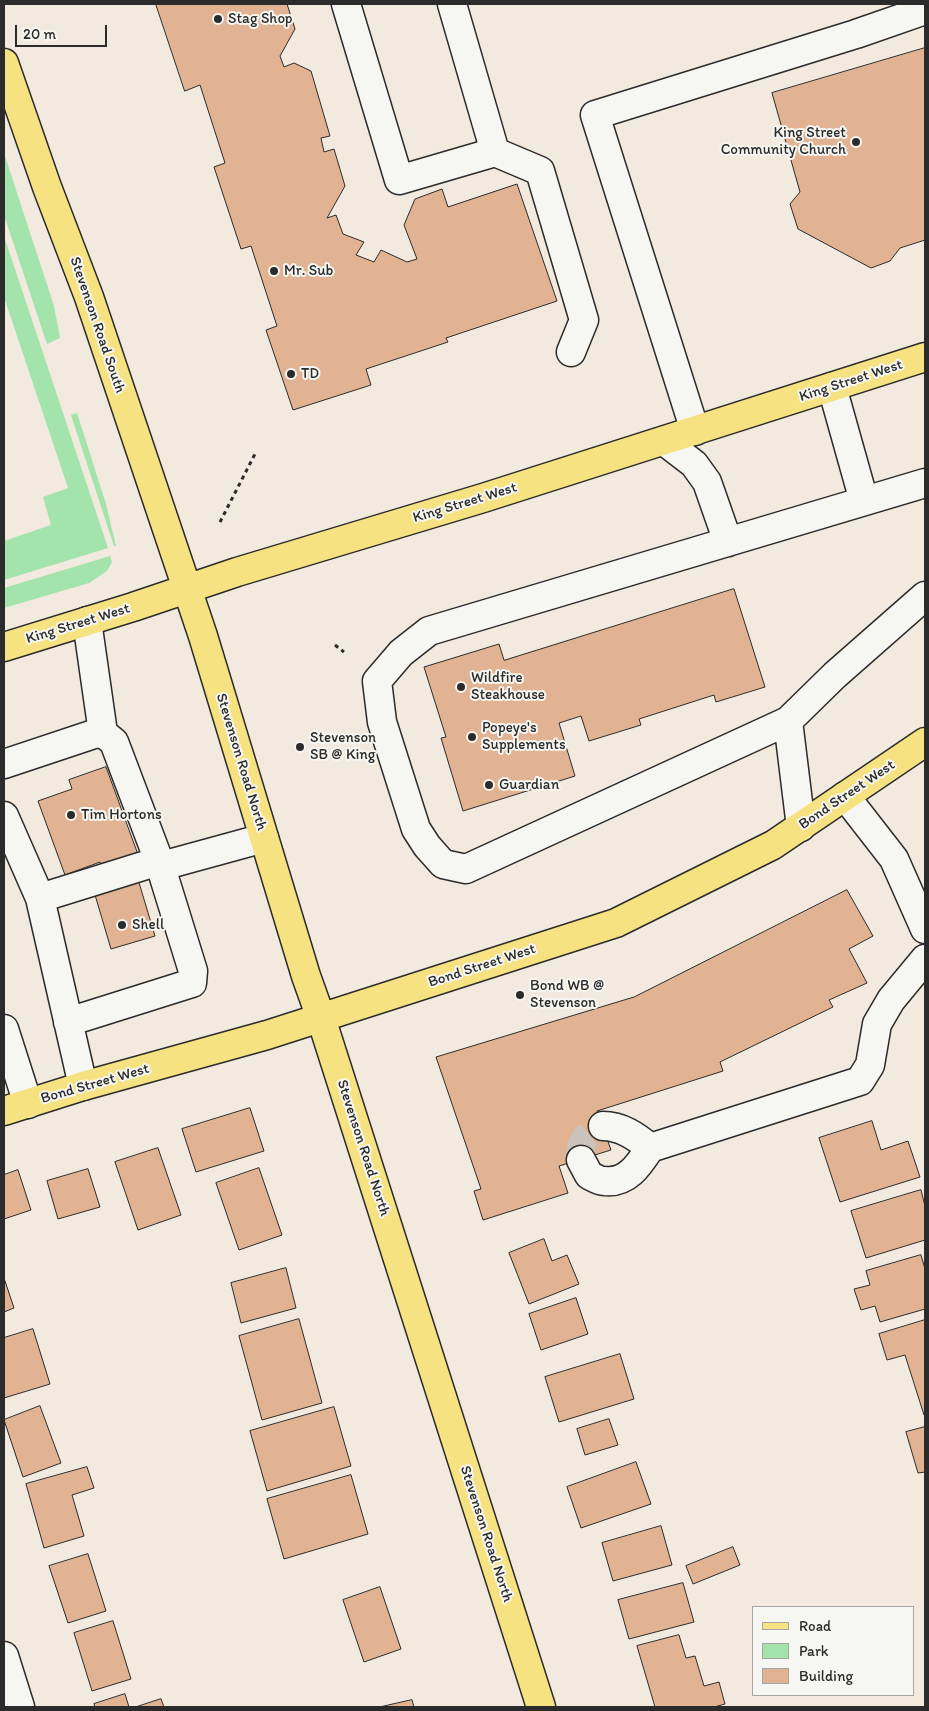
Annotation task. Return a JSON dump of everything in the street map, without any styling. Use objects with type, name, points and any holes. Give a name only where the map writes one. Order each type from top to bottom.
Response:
[{"type":"main road","name":"Stevenson Road South","points":[[4,63],[47,187],[89,297],[187,588]]},
{"type":"main road","name":"King Street West","points":[[4,647],[87,622],[187,588],[483,498],[925,357]]},
{"type":"main road","name":"Stevenson Road North","points":[[187,588],[306,976],[322,1018],[541,1707]]},
{"type":"main road","name":"Bond Street West","points":[[16,1107],[82,1086],[322,1018],[616,923],[773,846],[925,742]]},
{"type":"street","points":[[346,4],[399,180],[495,152],[540,171],[584,320],[571,352]]},
{"type":"street","points":[[452,4],[495,152]]},
{"type":"street","points":[[695,431],[595,115],[856,34],[925,10]]},
{"type":"street","points":[[832,387],[864,501]]},
{"type":"street","points":[[664,441],[694,464],[707,482],[728,542]]},
{"type":"street","points":[[925,483],[430,631],[401,653],[377,681],[382,722],[416,829],[427,846],[443,864],[466,869],[788,721],[835,675],[925,596]]},
{"type":"street","points":[[87,622],[103,734]]},
{"type":"street","points":[[788,721],[801,826]]},
{"type":"street","points":[[4,764],[94,734],[103,734],[114,742],[160,861],[194,971],[192,982],[68,1022]]},
{"type":"street","points":[[845,796],[894,859],[925,929]]},
{"type":"street","points":[[4,816],[40,898],[82,1086]]},
{"type":"street","points":[[40,898],[160,861],[170,864],[264,838]]},
{"type":"street","points":[[581,1160],[589,1175],[603,1182],[622,1180],[637,1167],[650,1148],[860,1081],[870,1065],[877,1024],[891,1000],[925,959]]},
{"type":"street","points":[[4,1029],[16,1107]]},
{"type":"street","points":[[602,1126],[610,1126],[634,1135],[650,1148]]},
{"type":"street","points":[[4,1656],[20,1707]]},
{"type":"path","points":[[220,522],[256,452]]},
{"type":"path","points":[[335,645],[344,652]]},
{"type":"green space","points":[[4,153],[54,306],[60,338],[47,344],[4,215]]},
{"type":"green space","points":[[4,236],[108,548],[4,580],[4,541],[51,525],[43,497],[68,488],[4,297]]},
{"type":"green space","points":[[77,413],[106,504],[116,546],[114,546],[71,415]]},
{"type":"green space","points":[[110,556],[112,562],[107,571],[89,583],[4,608],[4,588]]},
{"type":"building","points":[[156,4],[287,4],[295,29],[280,56],[284,67],[294,63],[311,71],[330,136],[321,138],[324,152],[334,149],[345,186],[327,218],[336,215],[343,234],[364,242],[356,255],[374,262],[381,250],[407,262],[417,259],[404,225],[415,199],[442,189],[448,207],[517,184],[557,301],[446,338],[448,342],[366,369],[371,385],[293,410],[266,330],[277,326],[251,246],[241,249],[214,167],[225,163],[200,85],[185,91]]},
{"type":"building","name":"King Street Community Church","points":[[925,48],[925,240],[900,248],[890,261],[871,268],[798,229],[790,204],[800,192],[772,93]]},
{"type":"building","points":[[734,589],[765,687],[716,702],[714,695],[639,719],[641,725],[589,741],[581,716],[559,723],[575,776],[463,811],[441,738],[446,737],[424,667],[499,644],[504,660]]},
{"type":"building","points":[[106,767],[140,860],[104,873],[100,862],[65,875],[38,801],[72,789],[69,780]]},
{"type":"building","points":[[137,876],[155,936],[111,949],[93,888]]},
{"type":"building","points":[[847,890],[873,936],[849,949],[867,983],[829,1000],[833,1007],[720,1062],[723,1071],[597,1111],[611,1150],[559,1166],[568,1193],[483,1220],[474,1191],[481,1189],[436,1057],[634,997]]},
{"type":"building","points":[[250,1108],[264,1151],[196,1172],[182,1129]]},
{"type":"building","points":[[872,1121],[881,1150],[908,1141],[920,1177],[840,1202],[819,1138]]},
{"type":"building","points":[[158,1148],[181,1215],[138,1230],[115,1162]]},
{"type":"building","points":[[259,1168],[282,1235],[239,1250],[216,1183]]},
{"type":"building","points":[[88,1169],[100,1207],[58,1219],[47,1181]]},
{"type":"building","points":[[18,1170],[31,1210],[4,1219],[4,1175]]},
{"type":"building","points":[[921,1190],[925,1206],[925,1240],[866,1258],[851,1211]]},
{"type":"building","points":[[544,1239],[552,1261],[567,1255],[579,1284],[529,1304],[509,1253]]},
{"type":"building","points":[[921,1255],[925,1269],[925,1309],[880,1322],[875,1306],[861,1310],[854,1289],[870,1285],[866,1271]]},
{"type":"building","points":[[286,1268],[296,1308],[241,1323],[231,1283]]},
{"type":"building","points":[[4,1278],[14,1308],[4,1312]]},
{"type":"building","points":[[576,1298],[588,1334],[541,1350],[529,1314]]},
{"type":"building","points":[[299,1319],[322,1403],[262,1420],[239,1336]]},
{"type":"building","points":[[925,1320],[924,1415],[905,1355],[887,1360],[879,1334]]},
{"type":"building","points":[[33,1329],[50,1384],[4,1398],[4,1338]]},
{"type":"building","points":[[620,1354],[634,1399],[559,1422],[545,1377]]},
{"type":"building","points":[[40,1406],[61,1463],[23,1477],[4,1420]]},
{"type":"building","points":[[334,1407],[351,1466],[267,1491],[250,1431]]},
{"type":"building","points":[[609,1419],[618,1445],[585,1455],[577,1429]]},
{"type":"building","points":[[925,1427],[925,1472],[918,1473],[906,1432]]},
{"type":"building","points":[[636,1462],[651,1504],[581,1528],[567,1487]]},
{"type":"building","points":[[87,1467],[94,1488],[72,1495],[84,1536],[44,1548],[26,1484]]},
{"type":"building","points":[[351,1475],[368,1534],[284,1559],[267,1499]]},
{"type":"building","points":[[661,1526],[672,1565],[613,1581],[602,1543]]},
{"type":"building","points":[[733,1547],[740,1565],[693,1584],[686,1566]]},
{"type":"building","points":[[88,1554],[106,1611],[68,1623],[49,1566]]},
{"type":"building","points":[[683,1583],[694,1622],[629,1639],[618,1600]]},
{"type":"building","points":[[380,1587],[401,1649],[364,1662],[343,1600]]},
{"type":"building","points":[[113,1621],[131,1679],[92,1691],[74,1633]]},
{"type":"building","points":[[679,1635],[686,1658],[695,1656],[704,1686],[719,1682],[725,1704],[714,1707],[655,1707],[637,1646]]},
{"type":"building","points":[[125,1694],[129,1707],[95,1707],[94,1704]]},
{"type":"building","points":[[161,1699],[164,1707],[136,1707]]},
{"type":"building","points":[[412,1700],[414,1707],[380,1707]]},
{"type":"tunnel","points":[[581,1160],[581,1147],[585,1138],[603,1126]]},
{"type":"place","name":"Stag Shop","points":[[218,19]]},
{"type":"place","name":"King Street Community Church","points":[[856,142]]},
{"type":"place","name":"Mr. Sub","points":[[274,271]]},
{"type":"place","name":"TD","points":[[291,374]]},
{"type":"place","name":"Wildfire Steakhouse","points":[[461,687]]},
{"type":"place","name":"Popeye's Supplements","points":[[472,737]]},
{"type":"place","name":"Stevenson SB @ King","points":[[300,747]]},
{"type":"place","name":"Guardian","points":[[489,785]]},
{"type":"place","name":"Tim Hortons","points":[[71,815]]},
{"type":"place","name":"Shell","points":[[122,925]]},
{"type":"place","name":"Bond WB @ Stevenson","points":[[520,995]]}]
